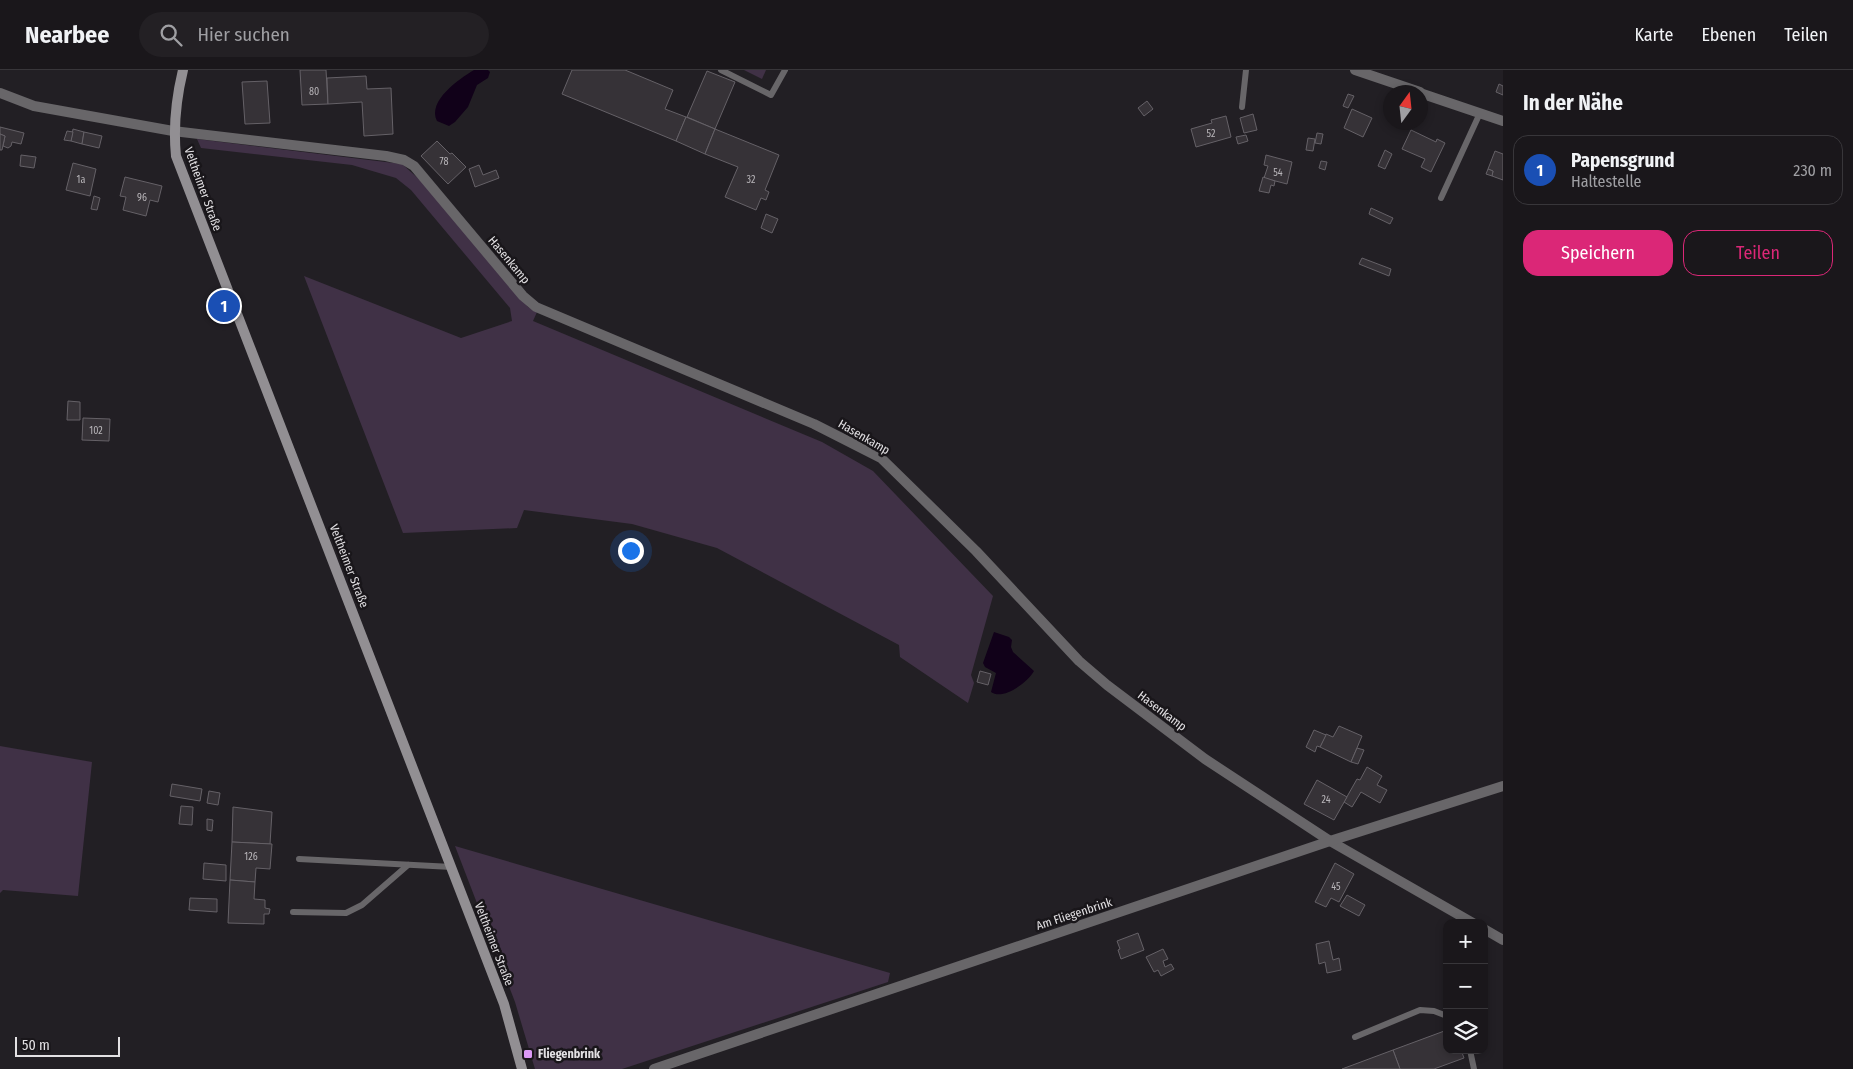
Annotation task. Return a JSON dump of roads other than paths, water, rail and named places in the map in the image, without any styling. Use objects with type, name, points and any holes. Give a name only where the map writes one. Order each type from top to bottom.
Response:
[{"type":"main road","name":"Veltheimer Straße","points":[[183,70],[176,98],[173,131],[176,156],[504,1004],[522,1069]]},
{"type":"street","points":[[1355,70],[1397,85]]},
{"type":"street","name":"Hasenkamp","points":[[0,94],[34,106],[173,131],[386,156],[404,160],[414,166],[523,296],[536,306],[814,424],[881,458],[976,551],[1079,661],[1107,685],[1205,759],[1330,841],[1467,919]]},
{"type":"street","points":[[1428,96],[1503,121]]},
{"type":"street","name":"Am Fliegenbrink","points":[[654,1069],[1330,841],[1503,786]]},
{"type":"street","points":[[1488,931],[1503,940]]},
{"type":"lane","points":[[722,70],[771,95],[786,70]]},
{"type":"lane","points":[[1242,107],[1246,70]]},
{"type":"lane","points":[[1441,198],[1480,113]]},
{"type":"lane","points":[[299,859],[452,867]]},
{"type":"lane","points":[[292,912],[346,912],[362,905],[408,865]]},
{"type":"lane","points":[[1355,1038],[1420,1010],[1434,1011],[1443,1014]]},
{"type":"lane","points":[[1471,1054],[1474,1069]]},
{"type":"place","name":"Papensgrund","points":[[224,306]]},
{"type":"place","name":"Fliegenbrink","points":[[528,1054]]}]
